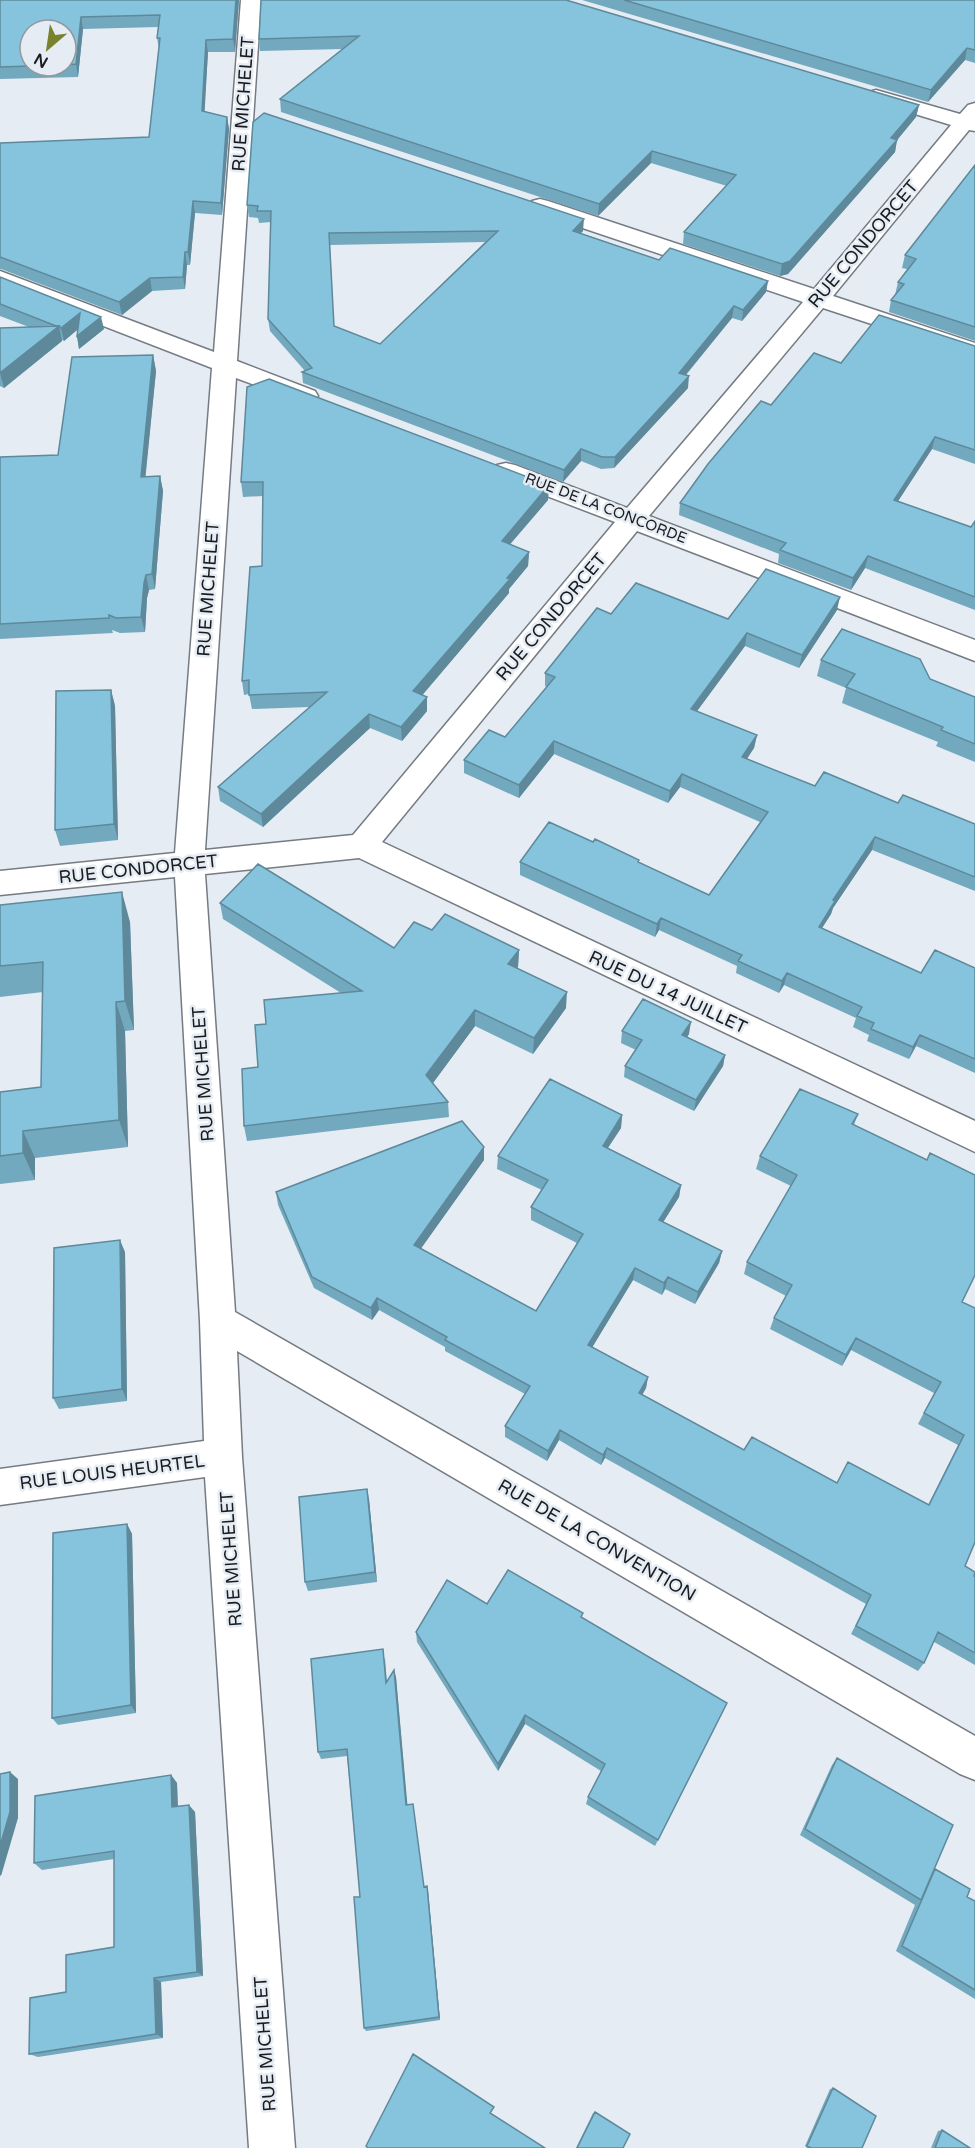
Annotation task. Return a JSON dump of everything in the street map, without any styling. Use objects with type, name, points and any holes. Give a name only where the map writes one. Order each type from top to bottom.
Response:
[{"type":"street","name":"RUE MICHELET","points":[[251,0],[254,111],[224,366],[189,863],[218,1321],[224,1457],[272,2148]]},
{"type":"street","points":[[861,92],[971,119]]},
{"type":"street","name":"RUE CONDORCET","points":[[0,884],[362,846],[633,518],[971,119]]},
{"type":"street","points":[[525,201],[975,351]]},
{"type":"street","points":[[0,278],[325,403]]},
{"type":"street","name":"RUE DE LA CONCORDE","points":[[481,461],[975,651]]},
{"type":"street","name":"RUE DU 14 JUILLET","points":[[362,846],[975,1137]]},
{"type":"street","name":"RUE DE LA CONVENTION","points":[[218,1321],[975,1759]]},
{"type":"street","name":"RUE LOUIS HEURTEL","points":[[0,1486],[224,1457]]},
{"type":"building","points":[[0,0],[236,0],[233,39],[206,40],[202,111],[227,117],[221,203],[193,201],[183,277],[150,278],[119,302],[0,257],[0,143],[149,137],[160,38],[157,38],[160,15],[81,17],[78,45],[78,18],[18,18],[18,66],[0,67]]},
{"type":"building","points":[[261,0],[566,0],[919,105],[891,138],[897,140],[790,261],[782,264],[684,232],[736,175],[652,151],[599,204],[280,99],[359,36],[259,39]]},
{"type":"building","points":[[624,0],[975,0],[975,50],[967,48],[931,90]]},
{"type":"building","points":[[264,113],[584,219],[573,231],[659,260],[670,248],[768,281],[743,310],[734,306],[679,373],[689,376],[615,457],[602,457],[581,449],[564,470],[302,372],[312,368],[268,319],[271,211],[257,211],[258,206],[247,205],[253,122]],"holes":[[[498,231],[380,344],[334,326],[329,233]]]},
{"type":"building","points":[[975,165],[975,327],[891,300],[904,284],[898,282],[916,259],[905,255]]},
{"type":"building","points":[[0,277],[101,317],[77,336],[80,313],[61,328],[0,304]]},
{"type":"building","points":[[879,315],[975,346],[975,450],[935,437],[894,500],[971,527],[975,521],[975,597],[868,556],[853,578],[780,550],[786,543],[680,503],[708,464],[761,401],[771,405],[814,353],[841,363]]},
{"type":"building","points":[[59,326],[0,373],[0,328]]},
{"type":"building","points":[[153,355],[141,477],[160,476],[152,574],[146,575],[141,617],[116,618],[109,615],[109,618],[0,624],[0,457],[58,455],[72,357]]},
{"type":"building","points":[[269,379],[549,485],[502,541],[529,552],[507,578],[510,579],[413,691],[427,697],[401,727],[369,714],[261,814],[218,787],[327,692],[249,695],[249,680],[242,681],[250,567],[262,566],[263,482],[241,482],[247,387]]},
{"type":"building","points":[[766,569],[840,597],[802,655],[747,633],[691,709],[757,735],[742,757],[815,786],[824,772],[898,803],[903,795],[975,824],[975,877],[875,837],[833,900],[835,901],[819,927],[921,973],[935,950],[975,968],[975,1059],[920,1035],[913,1047],[871,1029],[874,1023],[857,1016],[862,1007],[787,973],[782,981],[738,961],[742,955],[661,918],[657,924],[520,862],[549,822],[593,842],[595,839],[709,895],[768,812],[682,774],[670,791],[554,741],[519,785],[464,760],[489,730],[505,737],[555,677],[545,673],[597,608],[611,614],[636,583],[728,619]]},
{"type":"building","points":[[842,629],[920,659],[930,679],[975,697],[975,744],[941,730],[943,727],[846,687],[855,674],[821,660]]},
{"type":"building","points":[[111,690],[114,824],[55,830],[56,691]]},
{"type":"building","points":[[258,864],[394,948],[414,922],[432,930],[445,914],[519,950],[508,964],[567,992],[534,1038],[475,1010],[426,1075],[448,1102],[244,1126],[242,1069],[258,1067],[255,1025],[266,1024],[264,1000],[362,991],[220,903]]},
{"type":"building","points":[[122,892],[125,1001],[116,1002],[119,1120],[23,1131],[23,1153],[0,1156],[0,1092],[41,1087],[43,962],[0,966],[0,905]]},
{"type":"building","points":[[643,999],[691,1022],[682,1035],[725,1055],[696,1100],[625,1066],[642,1040],[622,1031]]},
{"type":"building","points":[[550,1079],[622,1115],[603,1146],[681,1185],[659,1220],[722,1251],[698,1292],[668,1277],[664,1283],[635,1268],[588,1345],[648,1377],[639,1393],[744,1450],[752,1437],[837,1483],[848,1462],[929,1505],[964,1435],[924,1413],[941,1382],[856,1338],[846,1355],[774,1318],[792,1285],[747,1262],[797,1175],[760,1156],[800,1089],[858,1114],[852,1124],[927,1160],[930,1153],[975,1175],[975,1275],[962,1302],[975,1308],[975,1542],[965,1566],[975,1572],[975,1653],[938,1632],[924,1663],[856,1626],[871,1595],[607,1448],[603,1455],[560,1430],[548,1451],[505,1426],[530,1386],[445,1340],[447,1337],[377,1298],[371,1308],[312,1277],[276,1192],[462,1121],[484,1147],[414,1245],[536,1311],[583,1234],[531,1207],[548,1180],[498,1156]]},
{"type":"building","points":[[120,1240],[122,1389],[53,1398],[54,1248]]},
{"type":"building","points":[[367,1489],[375,1572],[305,1582],[299,1497]]},
{"type":"building","points":[[127,1524],[131,1705],[52,1718],[53,1533]]},
{"type":"building","points":[[508,1570],[583,1613],[581,1617],[727,1703],[658,1840],[588,1797],[605,1764],[525,1715],[498,1764],[416,1632],[447,1580],[487,1604]]},
{"type":"building","points":[[383,1649],[386,1683],[394,1670],[406,1805],[413,1804],[424,1887],[427,1886],[439,2017],[364,2028],[354,1897],[360,1897],[347,1749],[318,1752],[311,1659]]},
{"type":"building","points":[[837,1758],[953,1825],[921,1900],[805,1829]]},
{"type":"building","points":[[10,1772],[10,1812],[0,1846],[0,1774]]},
{"type":"building","points":[[171,1775],[172,1807],[189,1805],[197,1972],[154,1978],[156,2034],[29,2054],[30,1998],[66,1992],[66,1955],[114,1947],[114,1851],[34,1863],[35,1796]]},
{"type":"building","points":[[935,1869],[970,1889],[967,1897],[975,1901],[975,1990],[902,1946]]},
{"type":"building","points":[[413,2054],[494,2107],[490,2113],[545,2148],[368,2148],[366,2146]]},
{"type":"building","points":[[833,2088],[876,2116],[862,2148],[811,2148],[807,2146]]},
{"type":"building","points":[[595,2112],[630,2134],[623,2148],[577,2148]]},
{"type":"building","points":[[942,2130],[970,2148],[935,2148]]}]
